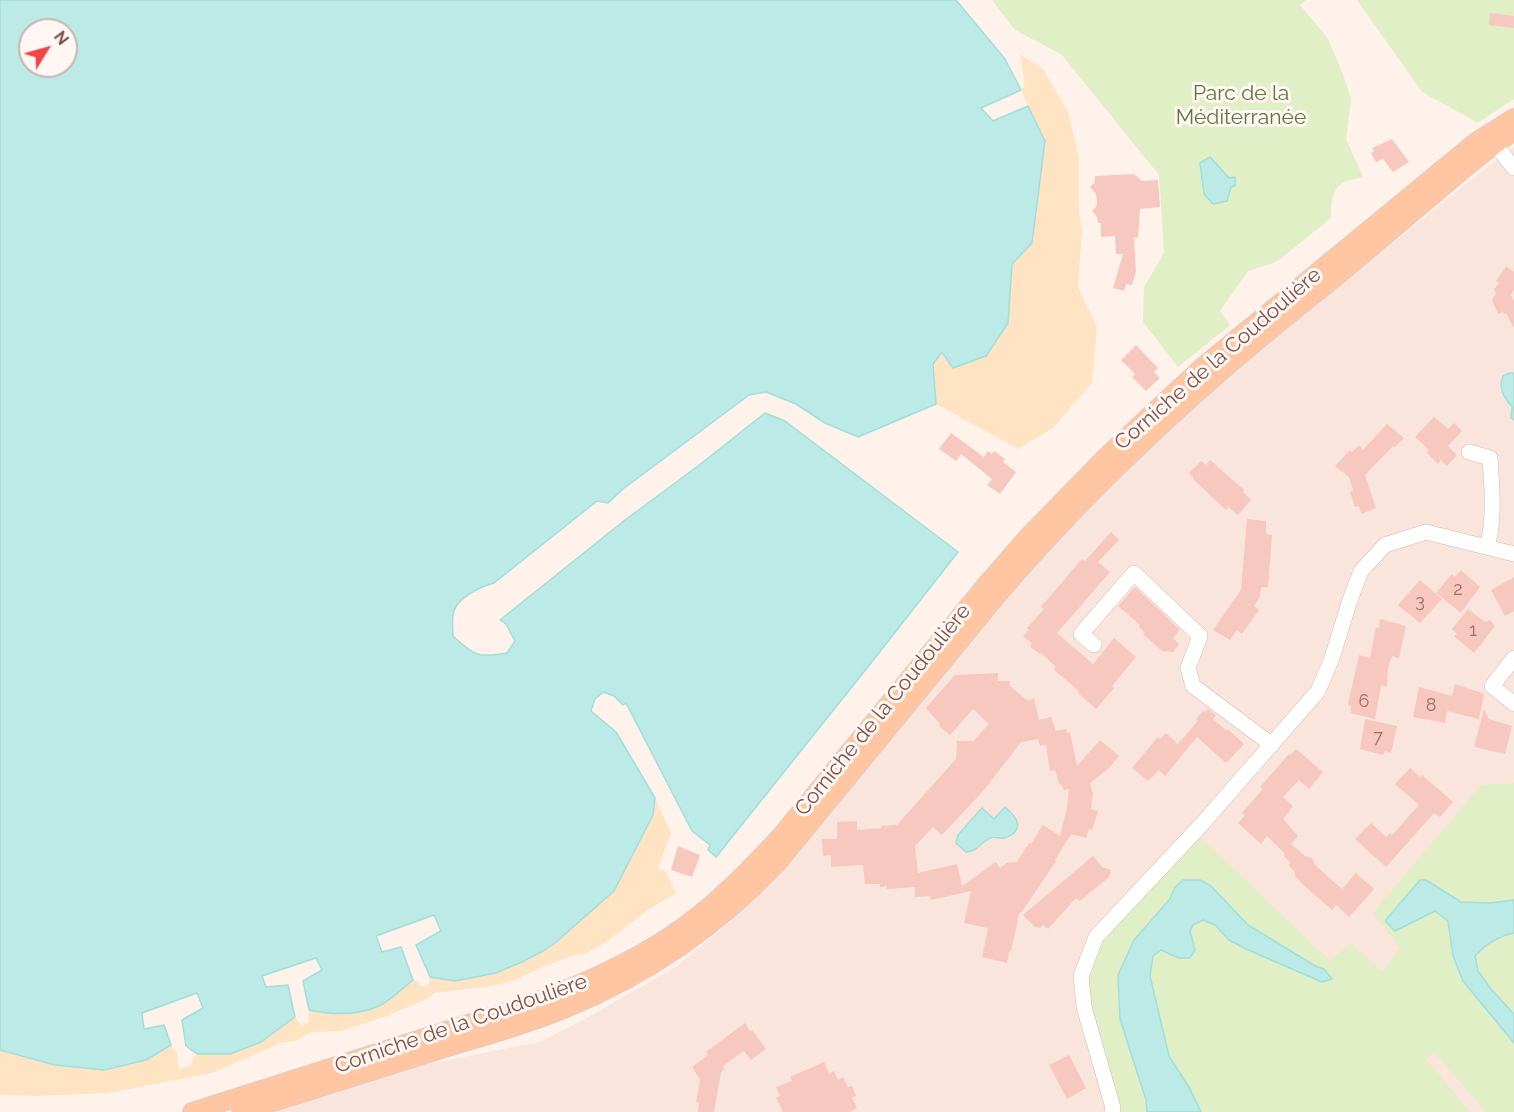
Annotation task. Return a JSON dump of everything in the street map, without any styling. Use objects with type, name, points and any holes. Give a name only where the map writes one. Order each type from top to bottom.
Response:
[{"type":"main road","points":[[1485,143],[1514,118]]},
{"type":"main road","name":"Corniche de la Coudoulière","points":[[192,1112],[555,995],[612,970],[674,934],[747,872],[781,836],[986,585],[1027,538],[1105,458],[1205,365],[1485,143],[1514,132]]},
{"type":"main road","name":"Corniche de la Coudoulière","points":[[241,1112],[565,1009],[650,967],[719,918],[778,862],[1022,566],[1086,498],[1152,433],[1220,372],[1485,143]]},
{"type":"street","points":[[1485,143],[1514,124]]},
{"type":"street","points":[[1485,143],[1514,141]]},
{"type":"street","points":[[1485,143],[1514,168]]},
{"type":"street","points":[[1468,452],[1490,458],[1492,483],[1490,535],[1486,547]]},
{"type":"street","points":[[1112,1112],[1113,1108],[1084,1007],[1081,976],[1096,937],[1202,824],[1318,692],[1332,658],[1361,571],[1385,545],[1426,532],[1514,554]]},
{"type":"street","points":[[1094,645],[1081,634],[1134,573],[1200,636],[1188,668],[1193,686],[1272,745]]},
{"type":"street","points":[[1514,658],[1492,686],[1514,704]]},
{"type":"shaded area","points":[[1514,147],[1514,1112],[261,1112],[402,1069],[539,1042],[585,1019],[677,966],[730,922],[768,881],[1088,506],[1215,386]]},
{"type":"green space","name":"Parc de la Méditerranée","points":[[992,0],[1306,0],[1300,5],[1327,37],[1351,99],[1346,139],[1363,177],[1346,181],[1336,189],[1331,218],[1279,260],[1248,271],[1220,311],[1230,325],[1178,367],[1143,322],[1144,287],[1164,253],[1159,175],[1061,54],[1015,30]]},
{"type":"green space","points":[[1357,0],[1514,0],[1514,99],[1478,123],[1422,92]]},
{"type":"green space","points":[[1514,783],[1514,900],[1490,903],[1461,902],[1426,880],[1420,880],[1415,886],[1430,912],[1435,910],[1448,921],[1453,956],[1463,981],[1514,1043],[1514,1112],[1486,1112],[1434,1052],[1426,1059],[1470,1112],[1201,1112],[1190,1089],[1169,1056],[1150,976],[1153,956],[1161,950],[1179,958],[1195,950],[1190,931],[1192,925],[1202,919],[1215,925],[1229,940],[1322,982],[1324,969],[1248,925],[1211,886],[1175,887],[1170,899],[1134,940],[1147,1112],[1116,1112],[1090,1010],[1088,977],[1102,943],[1200,837],[1330,961],[1350,943],[1382,971],[1400,948],[1373,913],[1481,785]]},
{"type":"green space","points":[[1514,933],[1514,1014],[1478,971],[1475,956],[1483,948],[1503,936]]},
{"type":"sand","points":[[1020,54],[1043,69],[1068,112],[1079,157],[1079,212],[1082,230],[1078,287],[1097,328],[1092,383],[1053,428],[1018,449],[936,404],[933,364],[942,351],[1008,323],[1012,264],[1032,243],[1045,141],[1021,90],[1025,85]]},
{"type":"sand","points":[[655,798],[671,833],[658,868],[666,872],[676,893],[588,953],[572,956],[513,981],[434,993],[431,997],[387,1016],[341,1031],[311,1032],[295,1041],[281,1043],[212,1073],[108,1093],[0,1095],[0,1050],[55,1065],[104,1070],[146,1060],[171,1045],[177,1053],[179,1069],[191,1065],[197,1054],[230,1054],[261,1042],[295,1017],[302,1026],[309,1022],[309,1010],[330,1014],[380,1006],[413,980],[418,981],[421,987],[429,984],[430,977],[455,981],[524,962],[555,943],[614,891],[653,815]]},
{"type":"water","points":[[0,0],[956,0],[1005,59],[1021,90],[981,108],[993,121],[1028,106],[1045,141],[1032,243],[1012,264],[1008,323],[986,356],[953,368],[942,352],[933,364],[936,404],[858,437],[825,423],[796,404],[766,392],[749,395],[623,489],[608,503],[597,501],[494,583],[475,590],[463,598],[453,615],[453,636],[466,648],[483,655],[507,653],[515,641],[506,624],[500,620],[625,520],[765,413],[785,421],[958,552],[716,857],[708,850],[710,845],[692,831],[626,703],[623,705],[614,696],[603,692],[595,699],[591,711],[616,732],[655,798],[653,815],[614,891],[555,943],[524,961],[496,973],[455,981],[430,977],[416,945],[441,931],[434,915],[376,936],[382,952],[401,947],[413,980],[379,1006],[362,1012],[344,1014],[309,1010],[303,981],[322,970],[316,958],[262,976],[266,987],[288,985],[295,1017],[261,1042],[230,1054],[197,1054],[186,1046],[182,1020],[203,1008],[197,993],[142,1013],[144,1029],[164,1025],[171,1045],[146,1060],[104,1070],[55,1065],[0,1050]]},
{"type":"water","points":[[1210,157],[1229,178],[1235,177],[1235,186],[1231,187],[1227,201],[1213,204],[1204,194],[1200,163]]},
{"type":"water","points":[[1514,373],[1514,420],[1511,418],[1512,407],[1504,396],[1501,385],[1503,376]]},
{"type":"water","points":[[1005,807],[1017,823],[1018,827],[1013,834],[1005,838],[990,838],[970,852],[966,852],[956,843],[958,835],[982,808],[994,819]]},
{"type":"water","points":[[1183,880],[1200,880],[1211,886],[1248,925],[1324,969],[1332,979],[1322,982],[1246,949],[1229,940],[1215,925],[1203,920],[1193,925],[1190,931],[1195,950],[1190,958],[1179,958],[1161,950],[1153,956],[1150,976],[1169,1056],[1190,1089],[1201,1112],[1147,1112],[1146,1100],[1120,1019],[1118,975],[1134,940],[1170,899],[1175,887]]},
{"type":"water","points":[[1420,880],[1426,880],[1461,902],[1490,903],[1514,900],[1514,933],[1503,936],[1483,948],[1475,956],[1478,971],[1514,1014],[1514,1043],[1463,981],[1453,956],[1448,921],[1435,911],[1395,931],[1385,921]]},
{"type":"building","points":[[1490,13],[1514,16],[1514,28],[1489,25]]},
{"type":"building","points":[[1392,139],[1409,162],[1393,172],[1383,159],[1376,162],[1371,153],[1374,151],[1372,148]]},
{"type":"building","points":[[1134,174],[1142,181],[1158,180],[1160,207],[1140,209],[1138,238],[1134,237],[1136,271],[1132,285],[1126,284],[1124,291],[1113,288],[1123,254],[1116,254],[1115,236],[1101,237],[1101,223],[1098,223],[1092,211],[1097,205],[1096,194],[1090,187],[1095,182],[1095,176]]},
{"type":"building","points":[[1506,266],[1514,272],[1514,290],[1511,295],[1514,301],[1514,328],[1506,313],[1498,314],[1492,300],[1496,293],[1494,290],[1499,283],[1496,281]]},
{"type":"building","points":[[1136,345],[1158,368],[1154,372],[1160,378],[1146,391],[1132,377],[1135,374],[1121,360]]},
{"type":"building","points":[[1434,417],[1448,429],[1454,423],[1462,431],[1448,446],[1457,455],[1447,466],[1441,460],[1438,464],[1427,453],[1429,450],[1415,437]]},
{"type":"building","points":[[1387,424],[1404,438],[1365,475],[1376,508],[1361,514],[1359,506],[1355,507],[1350,492],[1353,490],[1349,477],[1335,466],[1350,450],[1352,452],[1359,445],[1363,450]]},
{"type":"building","points":[[951,433],[984,457],[988,451],[992,454],[994,451],[1005,459],[1003,462],[1016,472],[1000,494],[987,485],[992,479],[961,454],[956,461],[939,449]]},
{"type":"building","points":[[1210,460],[1244,490],[1243,492],[1251,500],[1238,515],[1228,507],[1226,510],[1189,473],[1201,461],[1206,465]]},
{"type":"building","points":[[1247,519],[1266,521],[1266,534],[1272,535],[1268,587],[1261,587],[1260,597],[1254,606],[1259,610],[1242,634],[1237,630],[1230,640],[1213,630],[1241,590]]},
{"type":"building","points":[[1111,532],[1119,540],[1098,562],[1110,572],[1057,633],[1093,664],[1114,638],[1136,657],[1096,709],[1054,670],[1056,667],[1041,653],[1030,647],[1032,643],[1023,636],[1044,609],[1041,607],[1082,559],[1085,561]]},
{"type":"building","points":[[1461,570],[1480,587],[1461,613],[1436,593],[1452,574],[1454,577]]},
{"type":"building","points":[[1514,577],[1514,611],[1505,616],[1491,590]]},
{"type":"building","points":[[1420,580],[1442,599],[1420,623],[1398,605]]},
{"type":"building","points":[[1135,587],[1180,630],[1173,638],[1179,644],[1173,652],[1162,651],[1143,634],[1145,633],[1139,627],[1140,625],[1118,606]]},
{"type":"building","points":[[1468,609],[1485,622],[1490,620],[1495,626],[1474,653],[1454,636],[1457,634],[1452,629]]},
{"type":"building","points":[[1380,619],[1406,626],[1399,658],[1392,656],[1388,668],[1387,687],[1381,685],[1375,719],[1351,713],[1351,706],[1348,704],[1359,655],[1370,658],[1376,627],[1379,628]]},
{"type":"building","points":[[998,673],[998,681],[1010,681],[1010,686],[1028,701],[1034,698],[1039,720],[1051,717],[1056,731],[1066,729],[1067,733],[1070,732],[1077,766],[1100,740],[1119,756],[1109,768],[1090,783],[1093,794],[1091,809],[1098,811],[1092,830],[1089,829],[1086,838],[1071,834],[1056,861],[1020,912],[1007,963],[982,957],[988,928],[964,923],[971,891],[931,900],[930,896],[915,897],[915,887],[887,889],[887,886],[880,887],[880,884],[865,884],[863,865],[831,867],[831,855],[823,856],[822,839],[837,839],[837,822],[857,821],[857,830],[897,825],[956,759],[957,741],[973,741],[989,724],[973,709],[950,735],[939,726],[940,724],[926,708],[955,675]],"holes":[[[1038,739],[1040,746],[1046,745],[1050,771],[1055,770],[1059,784],[1064,790],[1069,789],[1060,836],[1043,825],[1017,862],[1007,863],[1000,868],[996,862],[962,886],[957,864],[918,873],[915,846],[933,827],[942,835],[984,790],[1021,742]]]},
{"type":"building","points":[[1455,684],[1484,694],[1479,719],[1447,711],[1445,723],[1413,717],[1419,687],[1452,696]]},
{"type":"building","points":[[1208,709],[1216,715],[1213,719],[1244,744],[1226,763],[1197,737],[1165,776],[1159,770],[1148,781],[1132,768],[1158,737],[1160,739],[1166,733],[1178,744],[1198,721],[1196,719]]},
{"type":"building","points":[[1484,709],[1489,719],[1512,726],[1505,754],[1474,747]]},
{"type":"building","points":[[1365,719],[1397,726],[1391,753],[1385,751],[1383,755],[1360,749]]},
{"type":"building","points":[[1296,749],[1323,772],[1309,789],[1299,780],[1283,797],[1293,806],[1283,819],[1298,836],[1291,844],[1305,856],[1312,858],[1315,865],[1342,889],[1356,873],[1374,889],[1349,917],[1336,905],[1332,910],[1300,882],[1289,866],[1290,862],[1284,853],[1267,836],[1261,844],[1238,823],[1245,815],[1242,813],[1263,789],[1260,787]]},
{"type":"building","points":[[1410,768],[1420,777],[1422,775],[1453,802],[1440,817],[1434,813],[1386,867],[1355,839],[1371,823],[1386,837],[1390,833],[1392,835],[1419,805],[1395,784]]},
{"type":"building","points":[[678,846],[700,855],[692,877],[671,870]]},
{"type":"building","points":[[1093,856],[1102,867],[1111,870],[1109,877],[1080,901],[1076,898],[1048,929],[1043,925],[1040,928],[1035,927],[1023,915]]},
{"type":"building","points":[[745,1023],[766,1049],[751,1060],[744,1051],[723,1066],[714,1112],[698,1112],[699,1103],[696,1102],[700,1079],[692,1067],[708,1055],[706,1052]]},
{"type":"building","points":[[1069,1055],[1086,1088],[1067,1099],[1049,1065]]},
{"type":"building","points":[[824,1062],[829,1073],[834,1071],[838,1080],[843,1077],[848,1087],[852,1086],[856,1096],[852,1098],[857,1108],[850,1112],[783,1112],[776,1098],[780,1096],[776,1087],[792,1081],[790,1077]]}]
